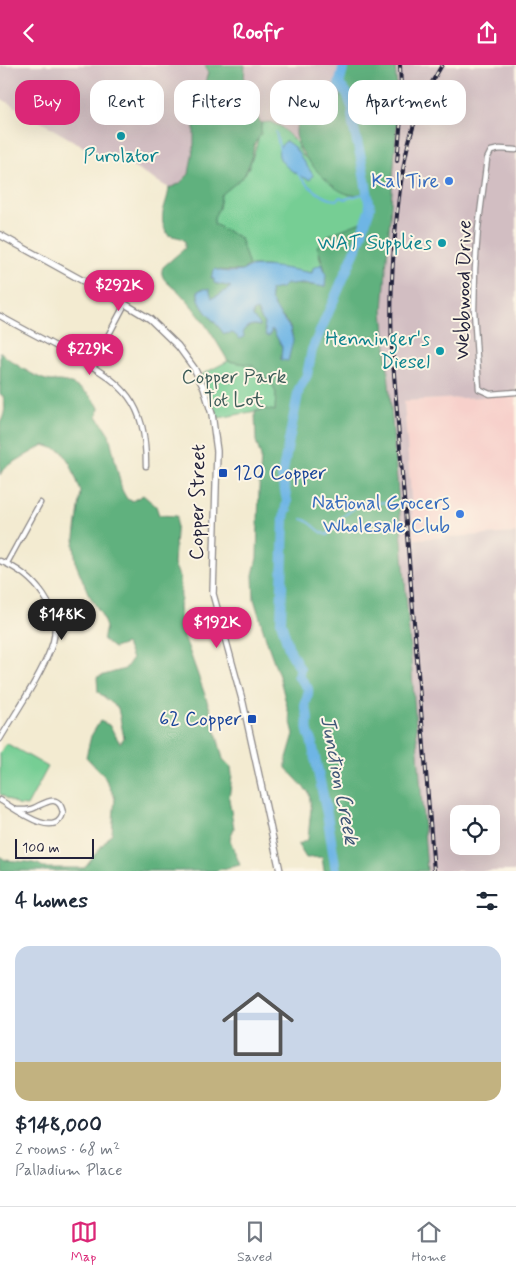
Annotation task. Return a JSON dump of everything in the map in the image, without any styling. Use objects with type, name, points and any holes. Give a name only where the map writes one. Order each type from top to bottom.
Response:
[{"type":"street","name":"Webbwood Drive","points":[[516,150],[491,151],[487,159],[477,237],[474,310],[479,389],[490,394],[516,392]]},
{"type":"street","name":"Copper Street","points":[[0,235],[125,304],[160,327],[178,345],[194,368],[204,388],[214,426],[217,451],[213,594],[243,703],[280,871]]},
{"type":"street","points":[[92,366],[125,304]]},
{"type":"street","points":[[0,316],[92,366],[116,383],[129,397],[136,409],[143,429],[146,466]]},
{"type":"street","points":[[7,563],[40,503]]},
{"type":"street","points":[[0,561],[7,563],[31,579],[40,588],[53,617],[54,631],[52,647],[0,739]]},
{"type":"street","points":[[0,800],[17,810],[47,825],[56,823],[63,813],[60,805],[53,801],[46,801],[29,809],[17,810]]},
{"type":"shaded area","points":[[0,65],[205,65],[208,73],[206,80],[174,80],[174,125],[194,125],[194,144],[189,174],[179,184],[169,188],[110,154],[99,156],[46,125],[80,125],[80,80],[15,80],[15,107],[0,98]]},
{"type":"shaded area","points":[[245,65],[344,65],[340,84],[343,88],[340,98],[338,98],[338,80],[270,80],[270,122],[260,122],[260,80],[244,80]]},
{"type":"shaded area","points":[[395,65],[516,65],[516,392],[486,392],[483,397],[404,401],[414,539],[516,533],[516,871],[427,871],[383,310],[397,125],[466,125],[466,80],[396,80]]},
{"type":"shaded area","points":[[277,125],[298,125],[296,142]]},
{"type":"shaded area","points":[[486,392],[516,392],[516,533],[414,539],[404,401],[483,397]]},
{"type":"green space","points":[[205,65],[245,65],[244,80],[206,80],[208,73]]},
{"type":"green space","points":[[344,65],[395,65],[396,80],[348,80],[348,125],[397,125],[383,310],[427,871],[324,871],[322,857],[306,858],[298,845],[308,839],[311,808],[309,793],[286,768],[286,761],[294,734],[280,679],[254,599],[253,575],[257,558],[261,457],[256,441],[255,412],[266,409],[275,411],[276,393],[272,384],[252,365],[228,361],[199,316],[178,291],[165,280],[162,274],[163,267],[185,248],[185,241],[168,235],[163,222],[163,211],[169,188],[179,184],[189,174],[194,144],[194,125],[260,125],[260,122],[261,123],[261,134],[255,143],[251,160],[244,176],[221,195],[219,208],[214,217],[214,224],[240,238],[249,266],[243,271],[214,270],[211,278],[214,279],[216,284],[232,286],[212,298],[198,291],[198,297],[203,308],[224,334],[243,331],[250,326],[260,326],[253,317],[253,312],[257,310],[264,324],[265,331],[273,330],[282,347],[281,360],[289,358],[292,338],[290,327],[270,300],[270,289],[282,288],[286,284],[325,286],[325,270],[317,246],[328,235],[366,220],[369,207],[367,193],[352,195],[340,191],[312,166],[297,141],[297,125],[338,125],[338,98],[340,98],[342,88],[339,85]]},
{"type":"green space","points":[[270,122],[270,125],[281,127],[296,142],[302,155],[349,195],[367,193],[370,202],[366,220],[349,228],[319,255],[322,264],[313,268],[312,273],[266,266],[249,266],[240,238],[214,224],[214,217],[219,208],[221,195],[243,177],[249,167],[255,151],[261,123]]},
{"type":"green space","points":[[0,351],[15,363],[41,378],[48,381],[66,382],[76,386],[90,396],[99,408],[97,416],[109,434],[122,490],[127,499],[132,501],[143,495],[156,506],[159,515],[177,516],[174,564],[180,578],[181,599],[179,607],[183,633],[210,709],[223,759],[231,767],[229,799],[234,828],[230,840],[240,865],[214,871],[0,871],[0,856],[5,860],[38,864],[45,868],[84,868],[112,833],[115,798],[104,776],[86,757],[91,736],[100,721],[109,725],[120,743],[124,738],[118,708],[98,692],[97,677],[125,669],[132,659],[126,644],[114,648],[103,640],[106,627],[101,614],[88,593],[76,564],[74,545],[81,492],[71,465],[62,451],[44,445],[4,468],[0,475],[0,423],[5,407],[3,396],[0,394]]},
{"type":"green space","name":"Copper Park Tot Lot","points":[[228,361],[252,365],[272,384],[276,393],[275,411],[266,409],[214,419],[199,376]]},
{"type":"green space","points":[[6,743],[48,767],[27,806],[17,805],[0,794],[0,753]]},
{"type":"water","points":[[286,141],[294,147],[313,175],[310,180],[290,170],[280,159],[278,153],[280,147]]},
{"type":"water","points":[[322,264],[326,274],[325,287],[306,284],[286,284],[282,288],[270,290],[271,300],[290,328],[293,340],[288,361],[281,360],[282,347],[273,330],[271,330],[271,334],[266,335],[264,324],[257,310],[253,312],[253,317],[260,326],[246,327],[243,331],[244,337],[240,339],[233,333],[224,334],[203,308],[198,297],[198,291],[203,289],[209,289],[212,298],[231,287],[214,283],[214,279],[211,278],[215,269],[225,272],[236,272],[255,266],[264,266],[312,273],[313,268]]},
{"type":"waterway","name":"Junction Creek","points":[[336,871],[327,814],[308,730],[308,716],[305,706],[308,690],[298,676],[300,669],[289,649],[281,622],[284,518],[287,501],[282,476],[299,389],[307,375],[312,350],[359,242],[370,208],[353,125],[353,110],[347,93],[339,85],[344,65]]},
{"type":"waterway","points":[[276,132],[280,151]]},
{"type":"waterway","points":[[298,174],[306,183],[326,198],[337,200],[340,197],[345,199],[366,193]]},
{"type":"waterway","points":[[302,519],[327,535],[342,517],[360,504],[390,502]]},
{"type":"waterway","name":"Junction Creek","points":[[286,508],[291,511]]},
{"type":"railway","points":[[397,161],[402,108],[400,65]]},
{"type":"railway","points":[[434,871],[392,349],[391,302],[396,224],[404,161],[422,103],[442,65]]},
{"type":"place","name":"Purolator","points":[[121,136]]},
{"type":"place","name":"Kal Tire","points":[[449,181]]},
{"type":"place","name":"WAT Supplies","points":[[442,243]]},
{"type":"place","name":"Henninger's Diesel","points":[[440,351]]},
{"type":"place","name":"120 Copper","points":[[223,473]]},
{"type":"place","name":"National Grocers Wholesale Club","points":[[460,514]]},
{"type":"place","name":"62 Copper","points":[[252,719]]}]
